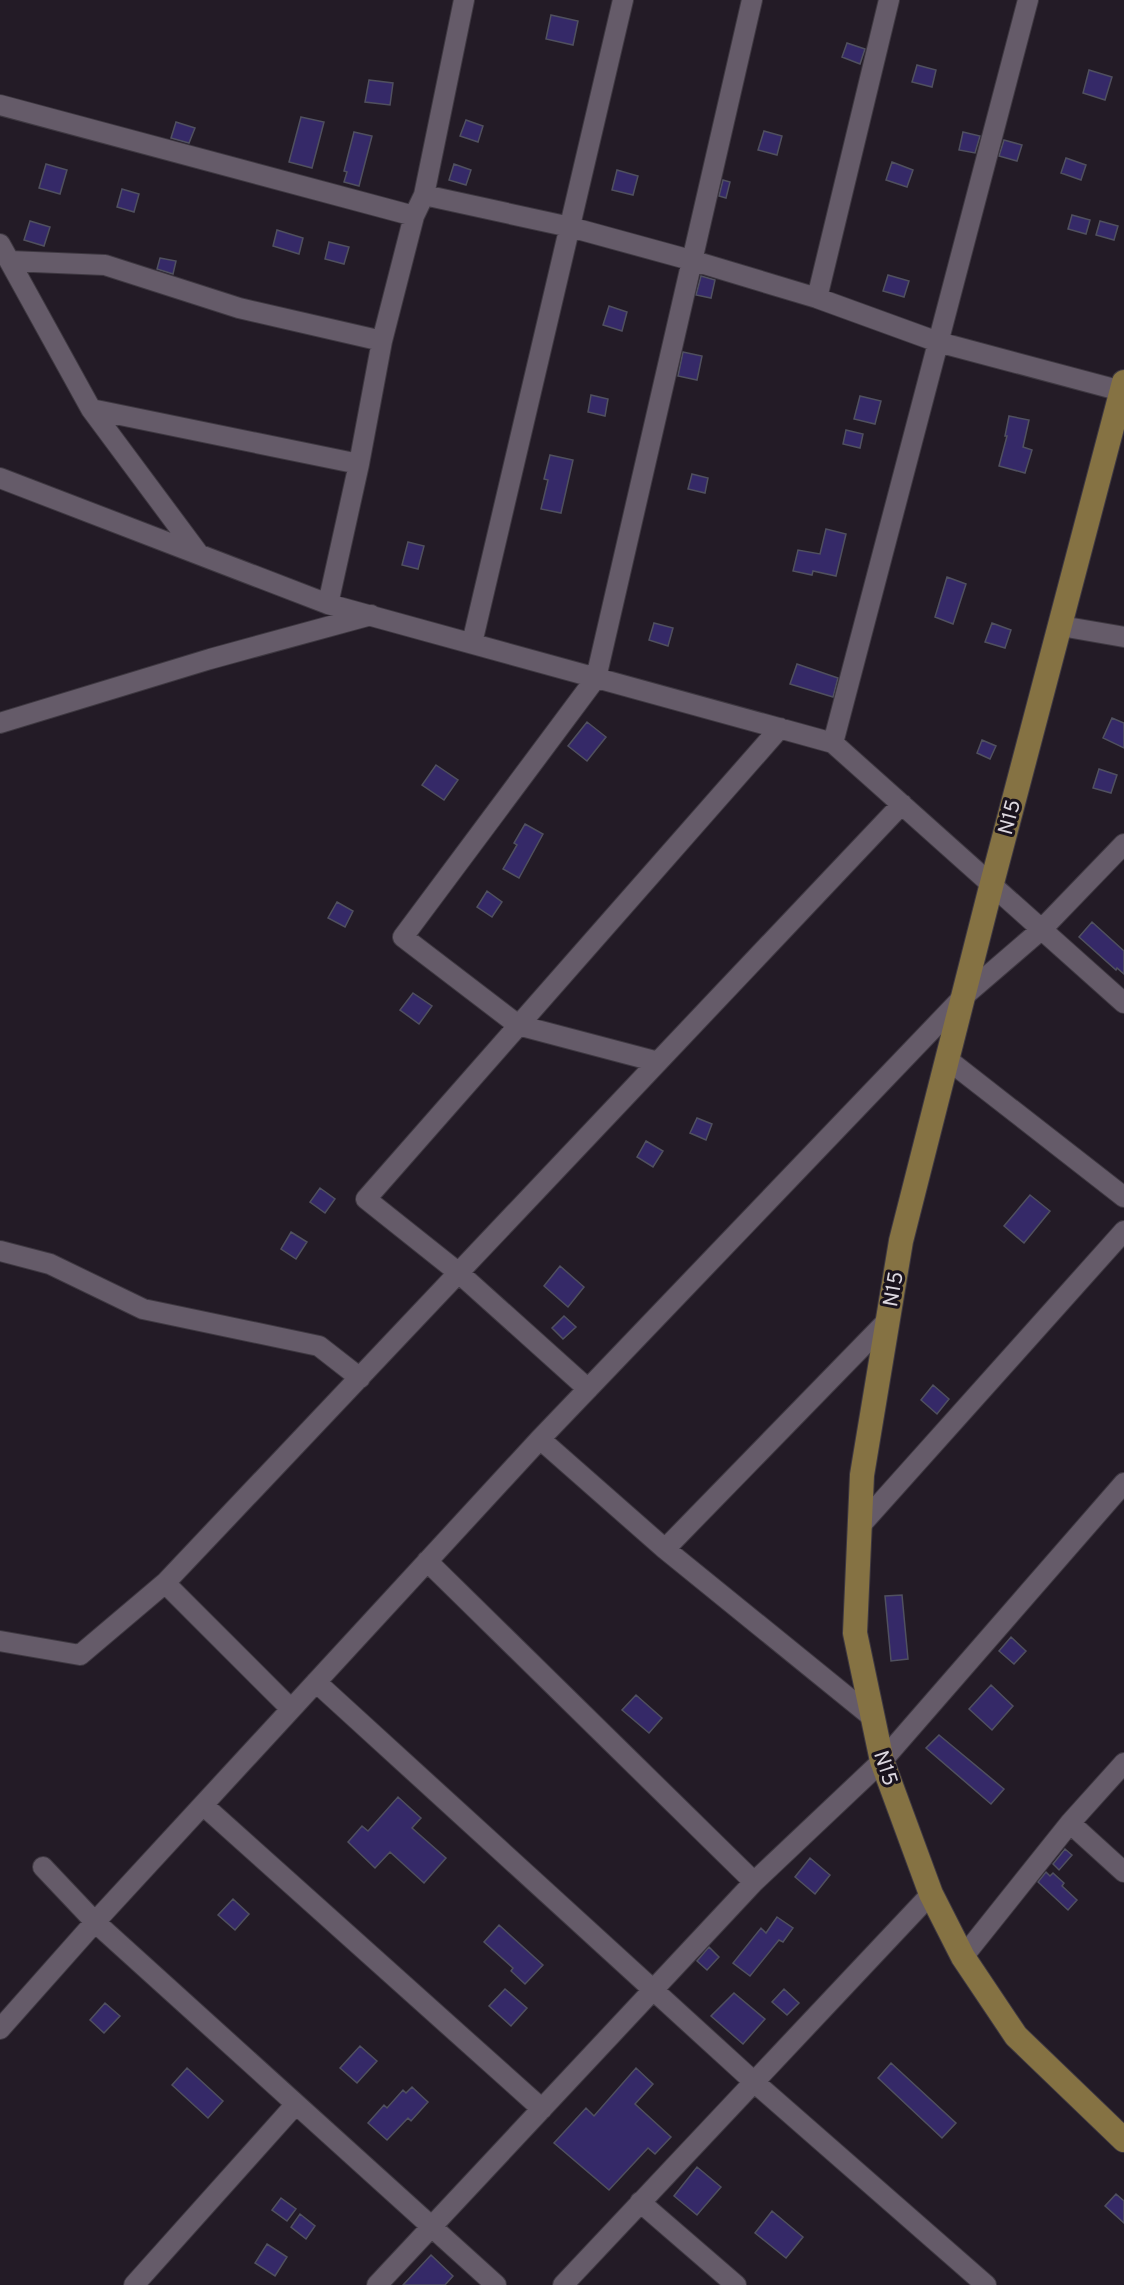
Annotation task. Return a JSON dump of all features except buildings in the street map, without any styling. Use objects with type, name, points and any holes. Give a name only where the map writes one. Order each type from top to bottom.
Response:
[{"type":"main road","name":"N15","points":[[1123,387],[992,883],[901,1241],[862,1475],[855,1633],[882,1761],[931,1894],[963,1958],[1016,2036],[1124,2140]]},
{"type":"street","points":[[328,604],[359,464],[382,341],[414,216],[423,195],[464,0]]},
{"type":"street","points":[[472,643],[623,0]]},
{"type":"street","points":[[658,1062],[518,1025],[403,937],[596,678],[753,0]]},
{"type":"street","points":[[817,298],[889,0]]},
{"type":"street","points":[[832,743],[1028,0]]},
{"type":"street","points":[[0,105],[414,216]]},
{"type":"street","points":[[423,195],[570,227],[694,261],[817,298],[938,342],[1123,387]]},
{"type":"street","points":[[5,252],[105,265],[239,308],[382,341]]},
{"type":"street","points":[[5,252],[91,409],[198,554]]},
{"type":"street","points":[[91,409],[359,464]]},
{"type":"street","points":[[0,478],[328,604],[832,743],[992,883],[1124,1003]]},
{"type":"street","points":[[0,723],[210,659],[371,615]]},
{"type":"street","points":[[1061,626],[1124,637]]},
{"type":"street","points":[[588,1389],[459,1273],[366,1199],[780,728]]},
{"type":"street","points":[[0,1641],[80,1654],[165,1583],[902,804]]},
{"type":"street","points":[[0,2029],[95,1922],[540,1439],[963,997],[1042,929],[1124,844]]},
{"type":"street","points":[[947,1059],[1124,1197]]},
{"type":"street","points":[[860,1526],[1124,1231]]},
{"type":"street","points":[[0,1251],[50,1264],[143,1310],[319,1346],[360,1378]]},
{"type":"street","points":[[665,1549],[888,1320]]},
{"type":"street","points":[[540,1439],[665,1549],[872,1718]]},
{"type":"street","points":[[377,2285],[754,1882],[882,1761],[1124,1483]]},
{"type":"street","points":[[427,1562],[754,1882]]},
{"type":"street","points":[[165,1583],[291,1709]]},
{"type":"street","points":[[316,1682],[753,2081],[986,2285]]},
{"type":"street","points":[[963,1958],[1070,1822],[1124,1763]]},
{"type":"street","points":[[203,1805],[542,2109]]},
{"type":"street","points":[[1070,1822],[1124,1872]]},
{"type":"street","points":[[43,1867],[95,1922],[496,2285]]},
{"type":"street","points":[[563,2285],[931,1894]]},
{"type":"street","points":[[134,2285],[296,2104]]},
{"type":"street","points":[[640,2202],[735,2285]]}]
